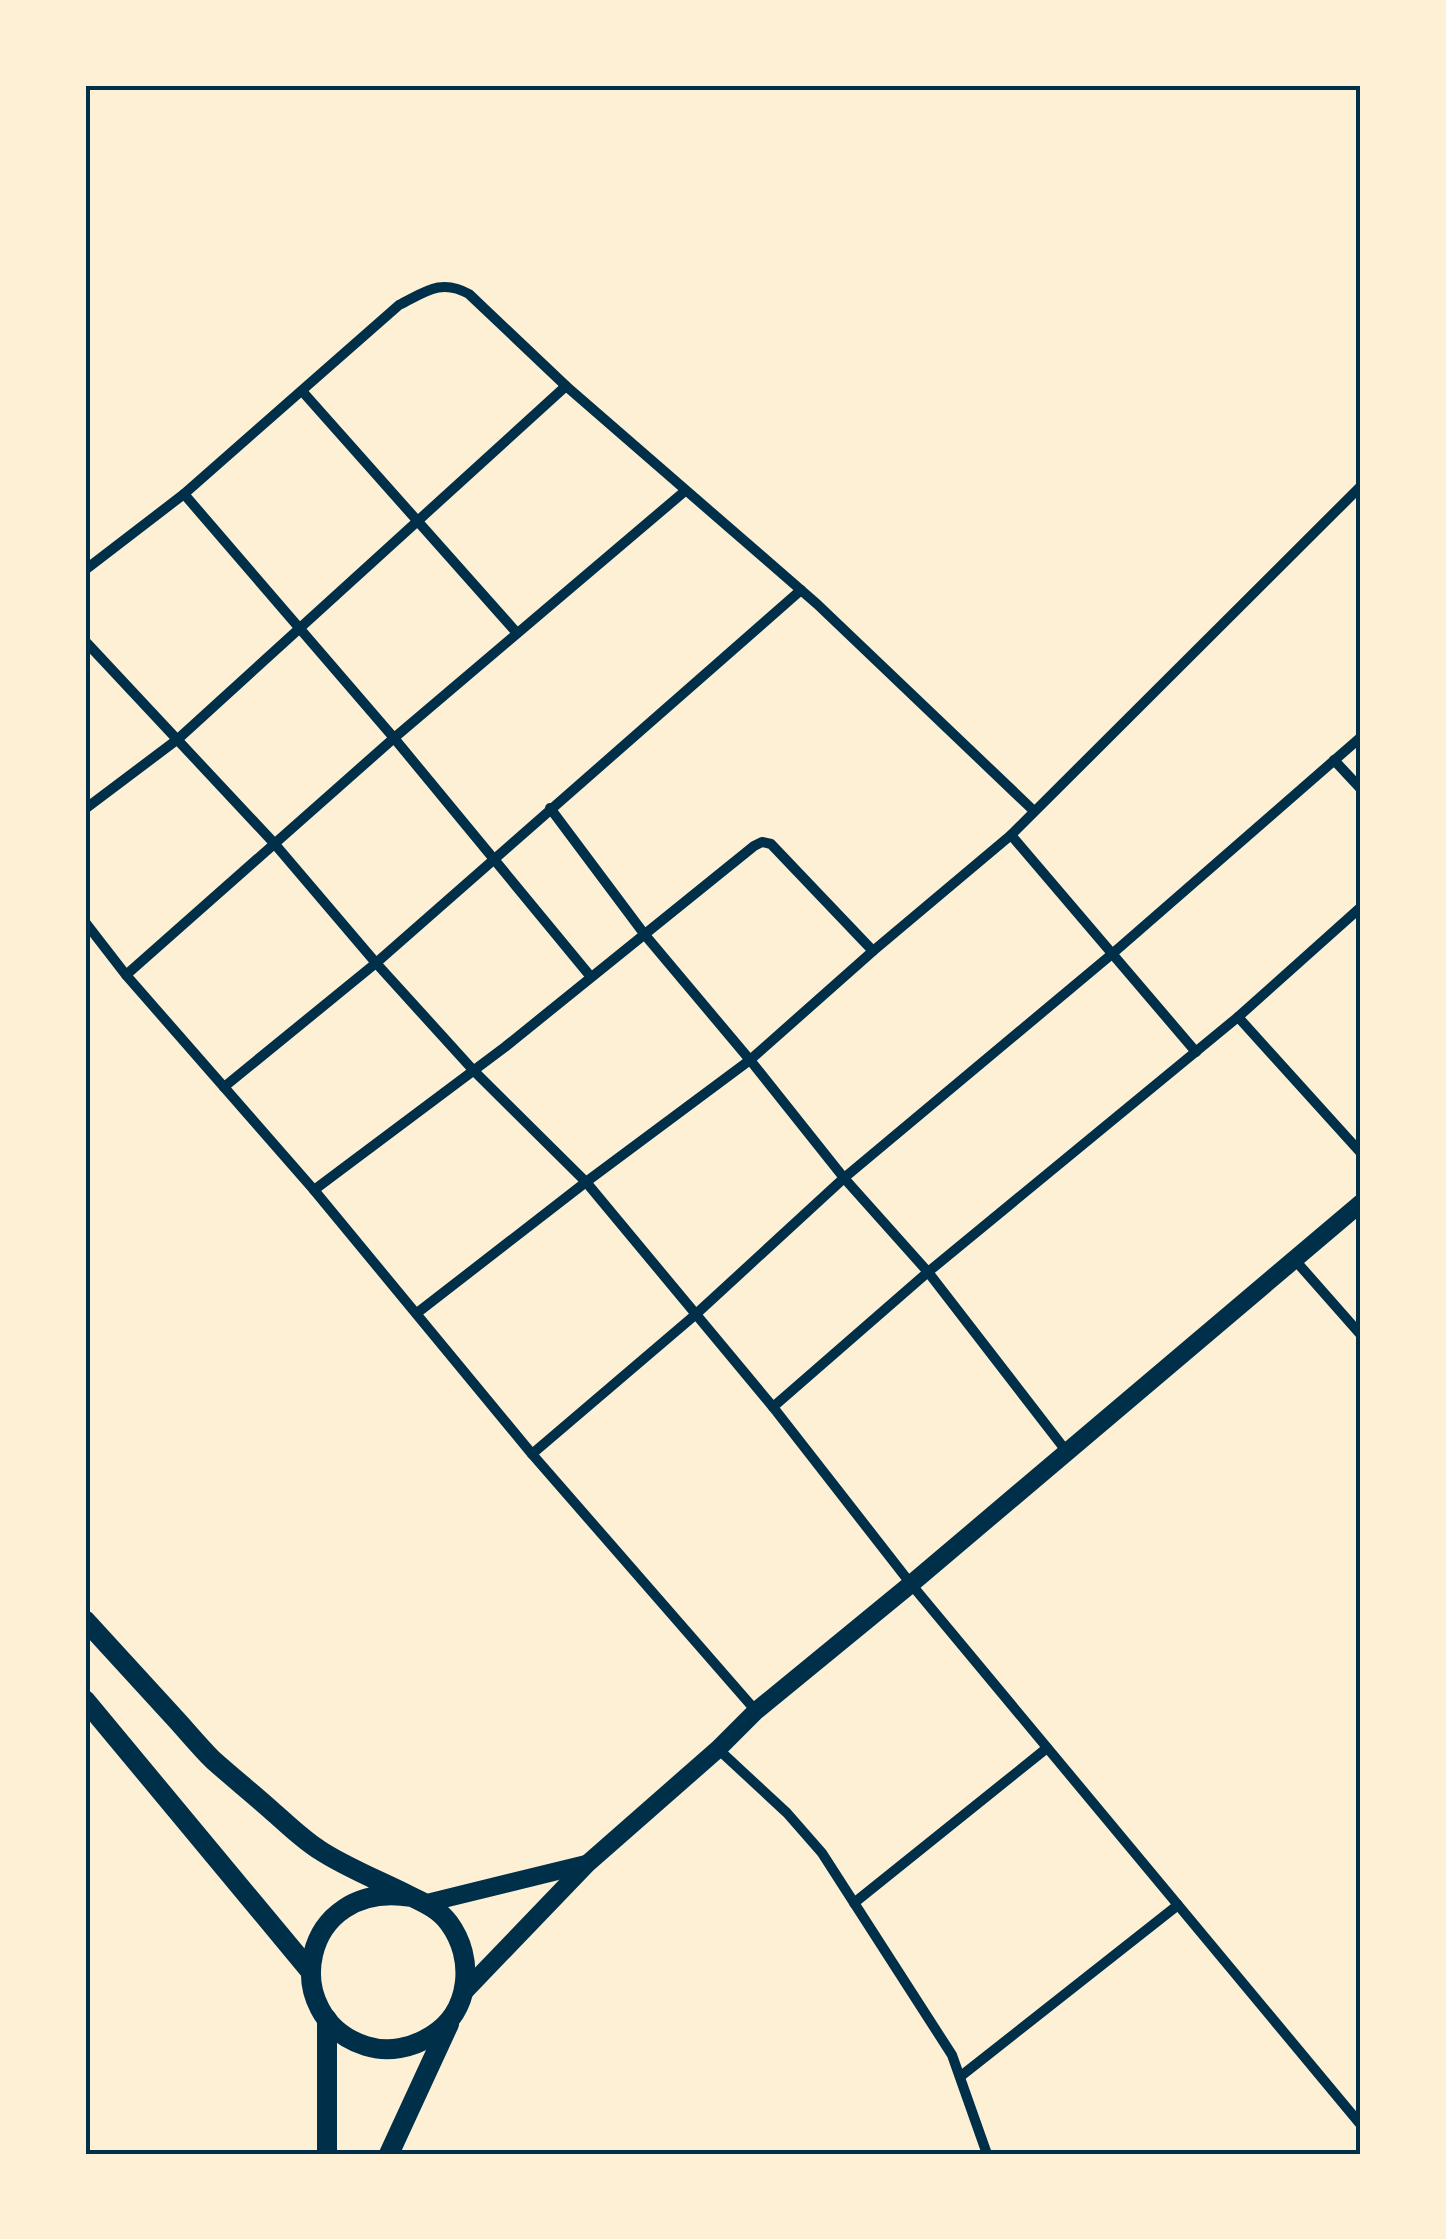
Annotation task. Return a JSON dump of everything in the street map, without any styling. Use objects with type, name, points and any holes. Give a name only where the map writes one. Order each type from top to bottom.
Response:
[{"type":"main road","points":[[85,1620],[212,1759],[318,1850],[419,1900],[447,1919],[461,1941],[467,1966],[464,1992],[390,2154]]},
{"type":"main road","points":[[85,1700],[310,1972]]},
{"type":"main road","points":[[419,1900],[369,1896],[334,1916],[321,1932],[313,1952],[310,1972],[315,1996],[327,2018],[344,2035],[366,2046],[390,2050],[414,2045],[436,2034],[453,2016]]},
{"type":"main road","points":[[327,2018],[327,2154]]},
{"type":"street","points":[[85,570],[184,494],[399,305],[448,284],[469,294],[566,386],[801,590],[1034,811]]},
{"type":"street","points":[[85,808],[178,739],[566,386]]},
{"type":"street","points":[[302,390],[518,633]]},
{"type":"street","points":[[417,1313],[750,1060],[1011,834],[1361,486]]},
{"type":"street","points":[[126,975],[273,842],[685,490]]},
{"type":"street","points":[[184,494],[394,738],[591,977]]},
{"type":"street","points":[[224,1087],[376,963],[801,590]]},
{"type":"street","points":[[85,641],[273,842],[474,1070],[586,1182],[773,1407],[912,1584],[1361,2125]]},
{"type":"street","points":[[532,1454],[696,1314],[844,1178],[1112,954],[1361,737]]},
{"type":"street","points":[[1334,760],[1361,789]]},
{"type":"street","points":[[550,808],[645,936],[844,1178],[928,1272],[1067,1452]]},
{"type":"street","points":[[1011,834],[1196,1052]]},
{"type":"street","points":[[314,1190],[474,1070],[762,842],[771,844],[874,950]]},
{"type":"street","points":[[773,1407],[928,1272],[1238,1017],[1361,906]]},
{"type":"street","points":[[85,922],[532,1454],[756,1711]]},
{"type":"street","points":[[1238,1017],[1361,1153]]},
{"type":"street","points":[[464,1992],[587,1864],[756,1711],[912,1584],[1361,1203]]},
{"type":"street","points":[[1294,1259],[1361,1335]]},
{"type":"street","points":[[854,1903],[1047,1748]]},
{"type":"street","points":[[718,1749],[805,1832],[822,1854],[952,2055],[987,2154]]},
{"type":"street","points":[[419,1900],[587,1864]]},
{"type":"street","points":[[961,2076],[1178,1905]]},
{"type":"street","points":[[1350,2113],[1361,2104]]}]
